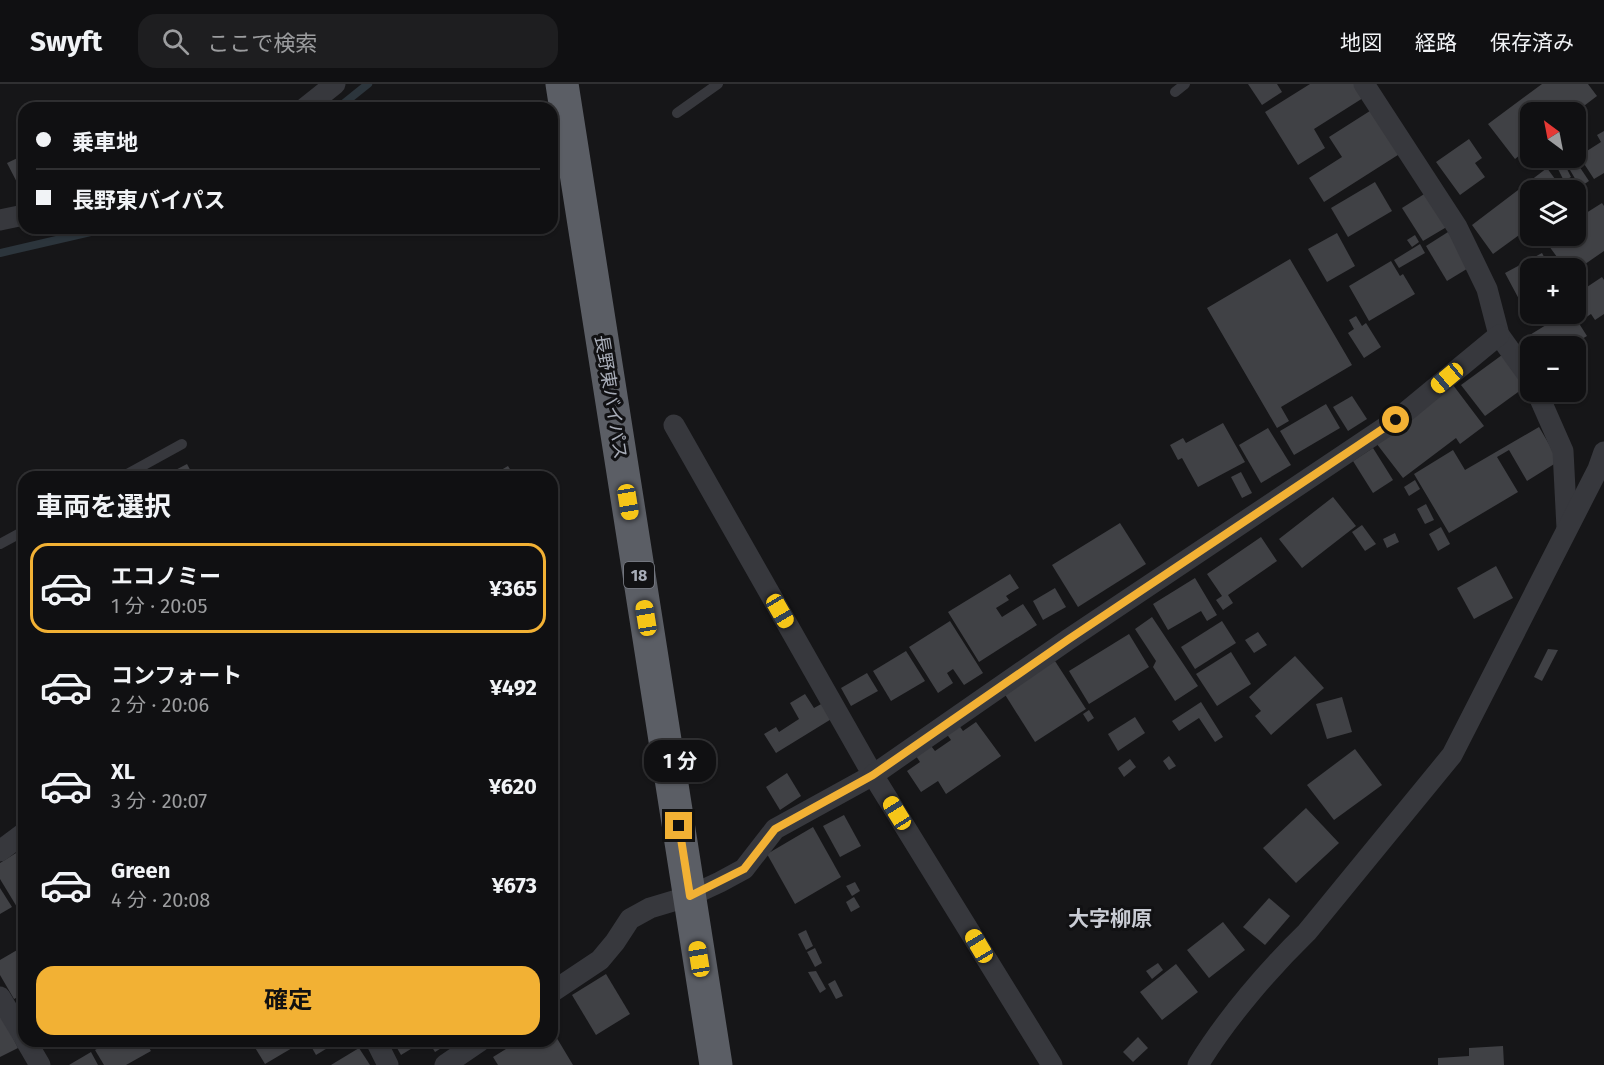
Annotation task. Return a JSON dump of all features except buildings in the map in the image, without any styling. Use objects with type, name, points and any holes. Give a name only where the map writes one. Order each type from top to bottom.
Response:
[{"type":"highway","name":"長野東バイパス","points":[[562,84],[716,1065]]},
{"type":"street","points":[[312,102],[335,84]]},
{"type":"street","points":[[1365,84],[1457,227],[1487,289],[1499,335],[1520,364]]},
{"type":"street","points":[[0,220],[18,216]]},
{"type":"street","points":[[558,988],[600,960],[630,919],[650,908],[690,896],[744,869],[775,829],[873,775],[1069,639],[1396,420],[1499,335]]},
{"type":"street","points":[[1541,402],[1563,451],[1567,529]]},
{"type":"street","points":[[674,425],[873,775],[1052,1065]]},
{"type":"street","points":[[1198,1065],[1254,990],[1307,932],[1452,755],[1598,469],[1604,452]]},
{"type":"street","points":[[0,851],[18,838]]},
{"type":"street","points":[[0,997],[18,1027]]},
{"type":"street","points":[[30,1047],[40,1065]]},
{"type":"street","points":[[379,1047],[388,1065]]},
{"type":"street","points":[[445,1065],[471,1047]]},
{"type":"lane","points":[[677,113],[718,84]]},
{"type":"lane","points":[[1175,92],[1185,84]]},
{"type":"lane","points":[[133,471],[182,444]]},
{"type":"lane","points":[[0,544],[18,534]]},
{"type":"waterway","points":[[346,102],[368,84]]},
{"type":"waterway","points":[[0,253],[82,234]]},
{"type":"district","name":"大字柳原","points":[[1110,919]]},
{"type":"route","points":[[679,826],[690,896],[744,869],[775,829],[873,775],[1069,639],[1396,420]]}]
